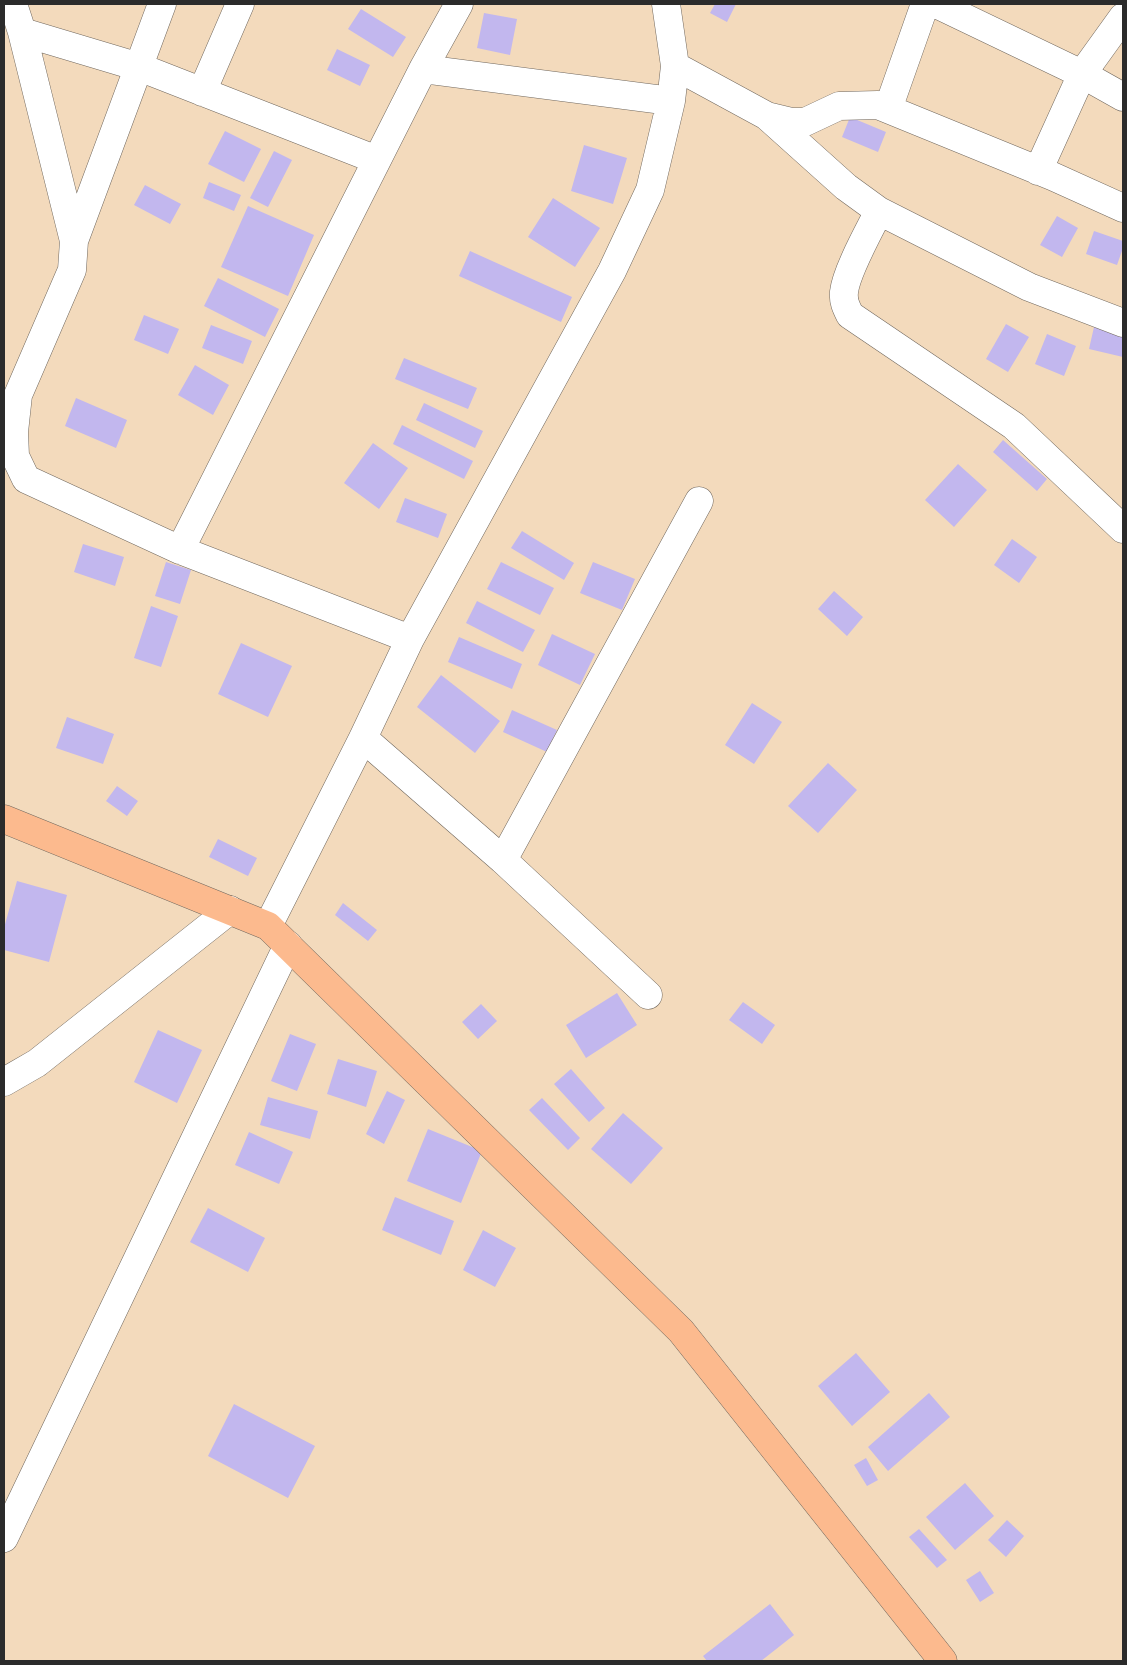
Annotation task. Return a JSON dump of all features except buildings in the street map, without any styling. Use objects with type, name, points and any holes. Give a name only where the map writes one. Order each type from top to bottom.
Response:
[{"type":"main road","points":[[4,819],[268,926],[681,1331],[944,1661]]},
{"type":"street","points":[[13,4],[22,32],[74,241]]},
{"type":"street","points":[[162,4],[74,241],[72,270],[18,395],[14,432],[15,456],[26,479],[180,550],[410,639]]},
{"type":"street","points":[[202,92],[240,4]]},
{"type":"street","points":[[180,550],[423,69],[460,4]]},
{"type":"street","points":[[268,926],[363,738],[410,639],[612,271],[650,190],[671,101],[675,66],[666,4]]},
{"type":"street","points":[[888,110],[925,4]]},
{"type":"street","points":[[936,4],[1082,74],[1123,97]]},
{"type":"street","points":[[1038,170],[1082,74],[1123,17]]},
{"type":"street","points":[[22,32],[139,67],[377,160]]},
{"type":"street","points":[[675,66],[767,116],[846,187],[879,211],[1029,287],[1123,322]]},
{"type":"street","points":[[423,69],[671,101]]},
{"type":"street","points":[[767,116],[792,122],[805,122],[839,106],[878,105],[1038,170],[1123,208]]},
{"type":"street","points":[[879,211],[847,279],[844,304],[850,315],[1014,426],[1123,530]]},
{"type":"street","points":[[504,860],[699,501]]},
{"type":"street","points":[[363,738],[504,860],[648,996]]},
{"type":"street","points":[[4,1082],[37,1064],[230,910]]},
{"type":"street","points":[[4,1538],[288,945]]}]
